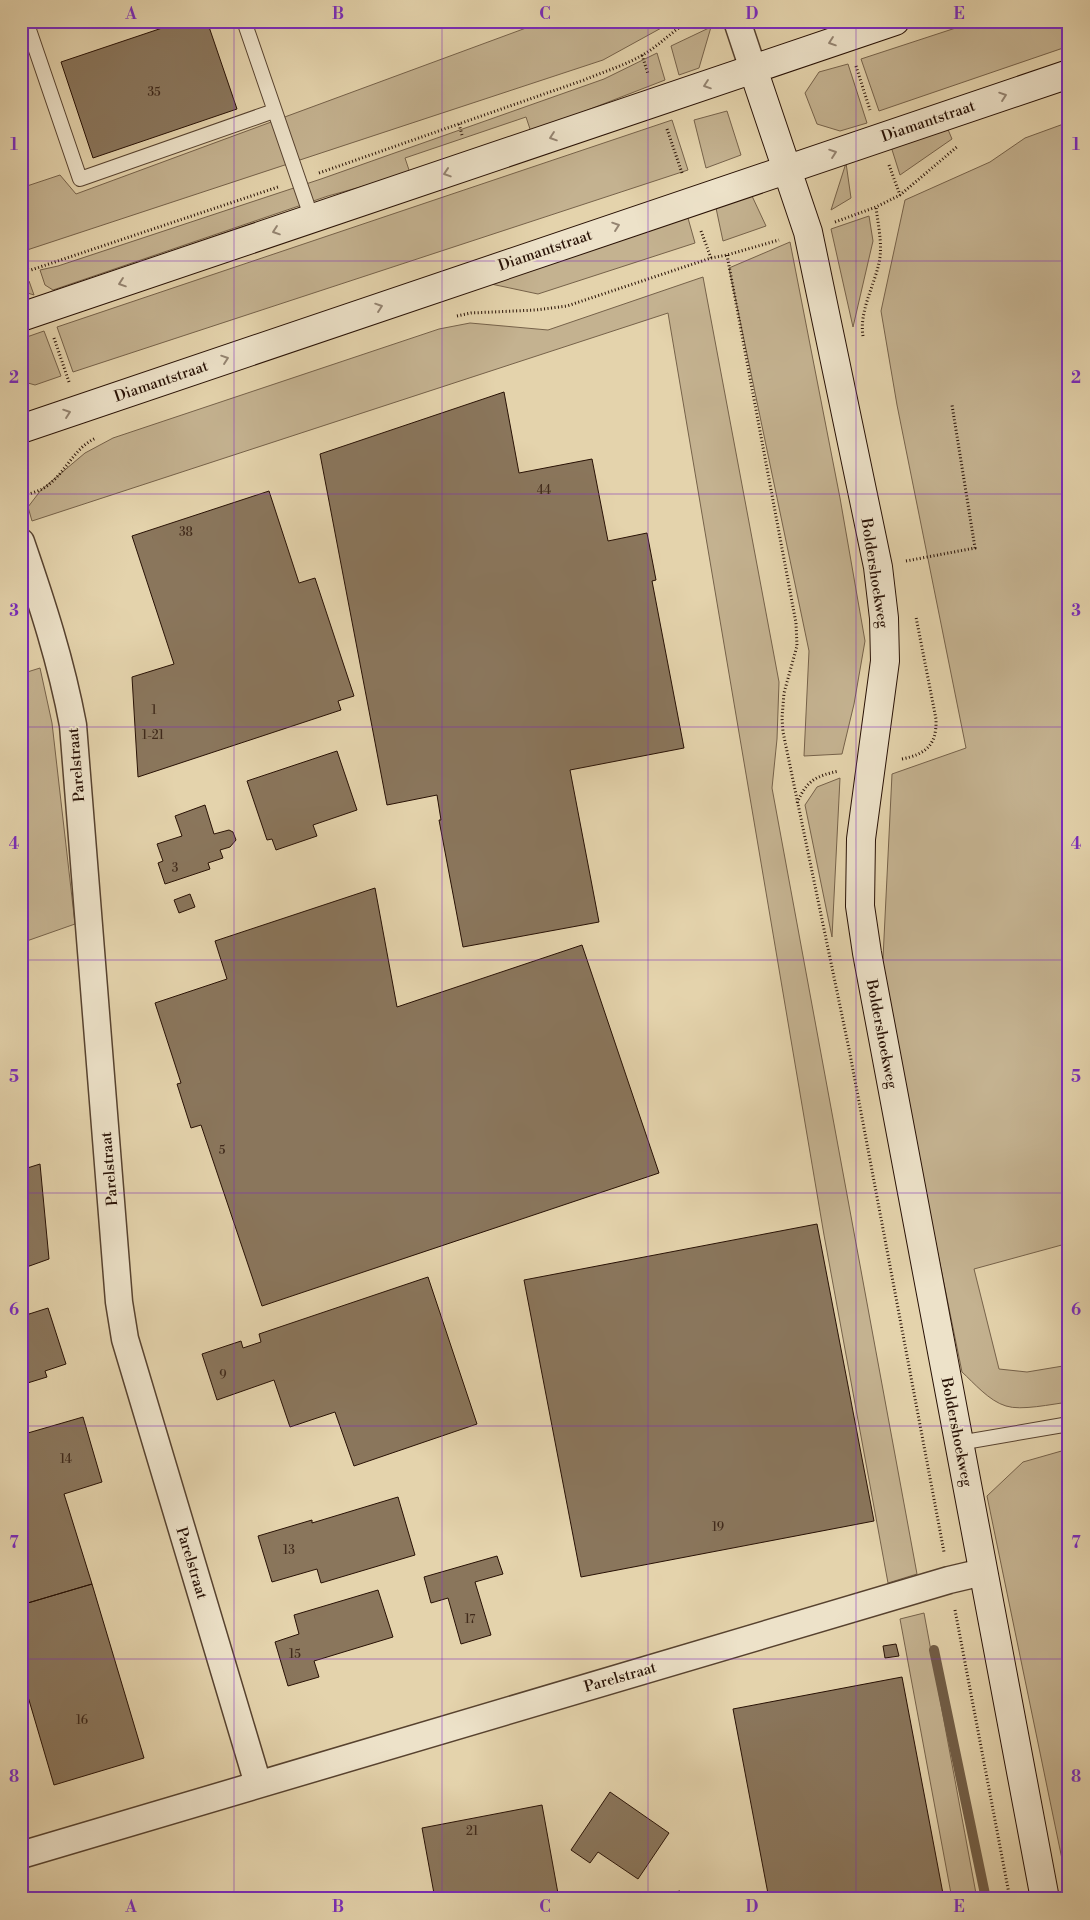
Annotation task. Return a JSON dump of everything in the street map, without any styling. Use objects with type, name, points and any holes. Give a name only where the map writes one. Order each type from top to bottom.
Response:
[{"type":"main road","points":[[33,313],[895,21]]},
{"type":"main road","name":"Boldershoekweg","points":[[753,69],[808,232],[878,567],[884,618],[885,661],[861,839],[860,906],[867,954],[1044,1899]]},
{"type":"main road","name":"Diamantstraat","points":[[21,429],[691,200],[1069,74]]},
{"type":"street","points":[[737,21],[753,69]]},
{"type":"street","name":"Parelstraat","points":[[21,542],[63,674],[73,725],[119,1302],[125,1339],[258,1784]]},
{"type":"street","name":"Parelstraat","points":[[21,1855],[949,1580],[983,1572]]},
{"type":"lane","points":[[26,21],[80,179],[274,111]]},
{"type":"lane","points":[[244,21],[312,219]]},
{"type":"lane","points":[[959,1444],[1069,1424]]},
{"type":"path","points":[[21,269],[32,270],[299,180],[584,80],[642,55],[689,21]]},
{"type":"path","points":[[642,55],[710,258]]},
{"type":"path","points":[[876,207],[900,195],[956,146],[965,143]]},
{"type":"path","points":[[453,317],[471,312],[536,310],[567,306],[710,258],[727,255],[796,622],[797,646],[784,693],[783,732],[850,1054],[1010,1899]]},
{"type":"path","points":[[32,270],[33,313],[78,410],[88,442]]},
{"type":"path","points":[[878,567],[975,548],[952,406]]},
{"type":"path","points":[[21,497],[44,488],[88,442],[103,435]]},
{"type":"shaded area","points":[[545,21],[674,21],[603,60],[21,252],[21,188],[60,175],[76,194]]},
{"type":"shaded area","points":[[977,21],[1069,21],[1069,46],[879,111],[861,59]]},
{"type":"shaded area","points":[[711,27],[699,68],[679,75],[671,46]]},
{"type":"shaded area","points":[[657,53],[665,80],[531,132],[526,117],[405,158],[410,173],[328,196],[53,290],[45,285],[40,270],[58,266],[321,179],[604,79]]},
{"type":"shaded area","points":[[848,64],[867,123],[840,131],[817,124],[805,93],[819,72]]},
{"type":"shaded area","points":[[727,111],[741,155],[706,168],[694,120]]},
{"type":"shaded area","points":[[672,120],[688,170],[73,372],[57,327]]},
{"type":"shaded area","points":[[944,120],[952,139],[900,175],[888,137]]},
{"type":"shaded area","points":[[1069,122],[1069,1243],[974,1269],[999,1369],[1027,1372],[1069,1365],[1069,1402],[1020,1408],[1000,1404],[982,1391],[962,1372],[882,979],[892,774],[966,748],[897,405],[881,311],[905,200],[990,162],[1025,138]]},
{"type":"shaded area","points":[[846,163],[851,198],[831,210]]},
{"type":"shaded area","points":[[752,196],[766,226],[723,241],[716,208]]},
{"type":"shaded area","points":[[686,211],[695,243],[538,294],[477,281]]},
{"type":"shaded area","points":[[869,216],[873,241],[853,327],[831,229]]},
{"type":"shaded area","points":[[790,242],[840,498],[865,641],[854,704],[842,754],[804,756],[809,651],[729,268]]},
{"type":"shaded area","points":[[21,274],[29,281],[34,295],[21,291]]},
{"type":"shaded area","points":[[703,277],[779,682],[777,739],[772,788],[917,1574],[888,1583],[824,1235],[668,313],[32,521],[28,507],[41,490],[85,453],[113,438],[439,329],[470,323],[548,330]]},
{"type":"shaded area","points":[[44,331],[61,376],[35,385],[21,381],[21,339]]},
{"type":"shaded area","points":[[40,668],[52,723],[75,924],[21,943],[21,674]]},
{"type":"shaded area","points":[[840,778],[832,937],[805,805],[817,787]]},
{"type":"shaded area","points":[[1065,1450],[1069,1451],[1069,1893],[987,1496],[1023,1462]]},
{"type":"shaded area","points":[[924,1613],[977,1899],[952,1899],[900,1619]]},
{"type":"building","points":[[183,21],[207,21],[237,109],[93,158],[61,62]]},
{"type":"building","points":[[504,392],[519,473],[592,459],[608,541],[647,533],[656,580],[652,581],[684,748],[570,770],[599,922],[463,947],[439,820],[441,820],[437,795],[387,805],[320,454]]},
{"type":"building","points":[[269,491],[299,583],[315,578],[354,696],[338,701],[341,710],[138,777],[132,677],[174,664],[132,536]]},
{"type":"building","points":[[337,751],[357,810],[313,825],[317,836],[276,850],[272,839],[267,840],[247,781]]},
{"type":"building","points":[[205,805],[214,834],[229,830],[233,832],[236,840],[230,847],[220,850],[223,858],[208,863],[210,869],[165,884],[158,863],[163,861],[157,844],[182,836],[175,816]]},
{"type":"building","points":[[375,888],[397,1007],[582,945],[659,1173],[262,1306],[201,1125],[191,1128],[177,1084],[181,1083],[155,1003],[227,979],[215,941]]},
{"type":"building","points":[[190,894],[195,907],[179,913],[174,900]]},
{"type":"building","points":[[21,1056],[25,1067],[21,1075]]},
{"type":"building","points":[[40,1164],[49,1259],[21,1269],[21,1170]]},
{"type":"building","points":[[817,1224],[874,1521],[581,1577],[524,1280]]},
{"type":"building","points":[[428,1277],[477,1424],[354,1466],[335,1412],[290,1427],[274,1380],[217,1400],[202,1354],[241,1341],[243,1348],[261,1342],[259,1334]]},
{"type":"building","points":[[21,1302],[26,1315],[48,1308],[66,1364],[45,1371],[47,1377],[21,1385]]},
{"type":"building","points":[[83,1417],[102,1482],[64,1494],[92,1584],[21,1605],[21,1435]]},
{"type":"building","points":[[398,1497],[415,1555],[321,1583],[317,1569],[272,1582],[258,1536],[312,1520],[312,1523]]},
{"type":"building","points":[[497,1556],[503,1574],[475,1582],[491,1635],[461,1644],[448,1598],[431,1603],[424,1577]]},
{"type":"building","points":[[92,1584],[144,1758],[54,1785],[21,1673],[21,1605]]},
{"type":"building","points":[[378,1590],[393,1637],[314,1661],[319,1677],[288,1686],[275,1642],[299,1634],[294,1615]]},
{"type":"building","points":[[896,1644],[899,1656],[885,1658],[883,1646]]},
{"type":"building","points":[[902,1677],[944,1899],[769,1899],[733,1709]]},
{"type":"building","points":[[610,1792],[669,1833],[638,1879],[598,1852],[590,1863],[571,1850]]},
{"type":"building","points":[[542,1805],[559,1899],[435,1899],[422,1828]]},
{"type":"building","points":[[680,1891],[682,1899],[637,1899]]},
{"type":"waterway","points":[[934,1650],[986,1899]]}]
